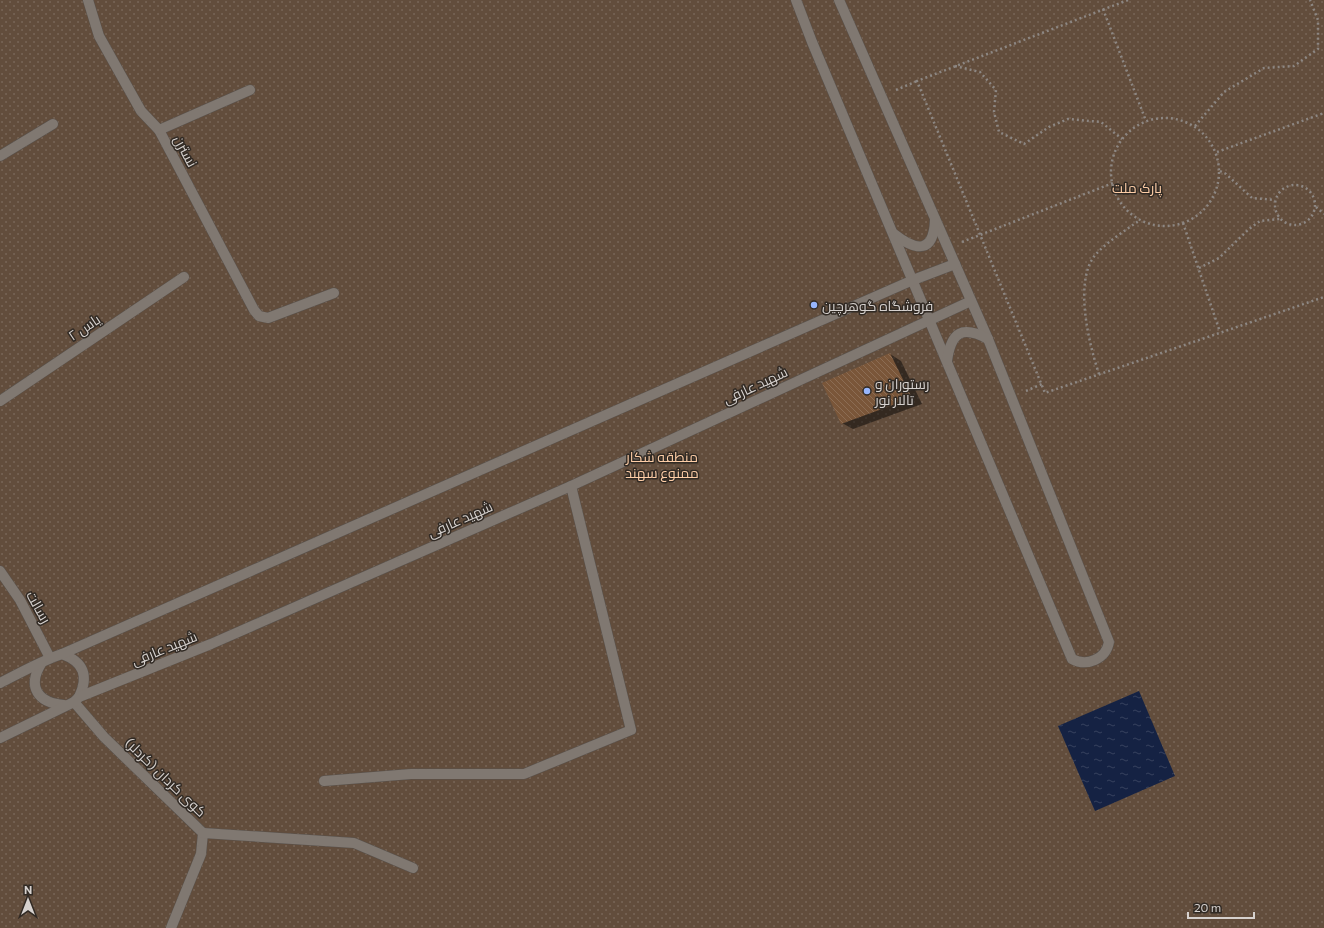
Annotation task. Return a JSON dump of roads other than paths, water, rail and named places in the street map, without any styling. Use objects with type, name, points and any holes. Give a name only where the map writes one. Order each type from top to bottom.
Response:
[{"type":"street","points":[[796,0],[812,42],[1072,659],[1081,662],[1098,658],[1103,655],[1108,648],[1109,642],[988,339],[839,0]]},
{"type":"street","name":"نسترن","points":[[91,1],[99,36],[141,110],[159,130],[254,310],[259,316],[268,318],[334,293]]},
{"type":"street","points":[[159,130],[250,90]]},
{"type":"street","points":[[0,156],[53,124]]},
{"type":"street","points":[[893,232],[904,242],[913,246],[924,246],[931,241],[934,231],[935,218]]},
{"type":"street","points":[[0,683],[45,661],[913,280],[955,264]]},
{"type":"street","name":"یاس ۲","points":[[0,401],[184,277]]},
{"type":"street","name":"شهید عارفی","points":[[0,738],[72,701],[211,644],[571,486],[971,301]]},
{"type":"street","points":[[947,361],[949,346],[955,336],[967,331],[988,339]]},
{"type":"street","points":[[324,781],[411,774],[524,774],[631,730],[571,486]]},
{"type":"street","name":"رسالت","points":[[0,571],[20,600],[45,661]]},
{"type":"street","points":[[45,661],[35,674],[34,683],[37,691],[42,698],[48,702],[72,701],[84,683],[84,675],[82,668],[77,662],[62,654]]},
{"type":"street","name":"کوی کردان (کردلر)","points":[[72,701],[104,737],[203,833],[202,854],[171,928]]},
{"type":"street","points":[[203,833],[354,843],[413,868]]},
{"type":"water","points":[[1139,691],[1175,776],[1095,811],[1058,726]]},
{"type":"place","name":"فروشگاه گوهرچین","points":[[814,305]]},
{"type":"place","name":"رستوران و تالار نور","points":[[867,391]]},
{"type":"park label","name":"پارک ملت","points":[[1137,187]]},
{"type":"park label","name":"منطقه شکار ممنوع سهند","points":[[662,464]]}]
